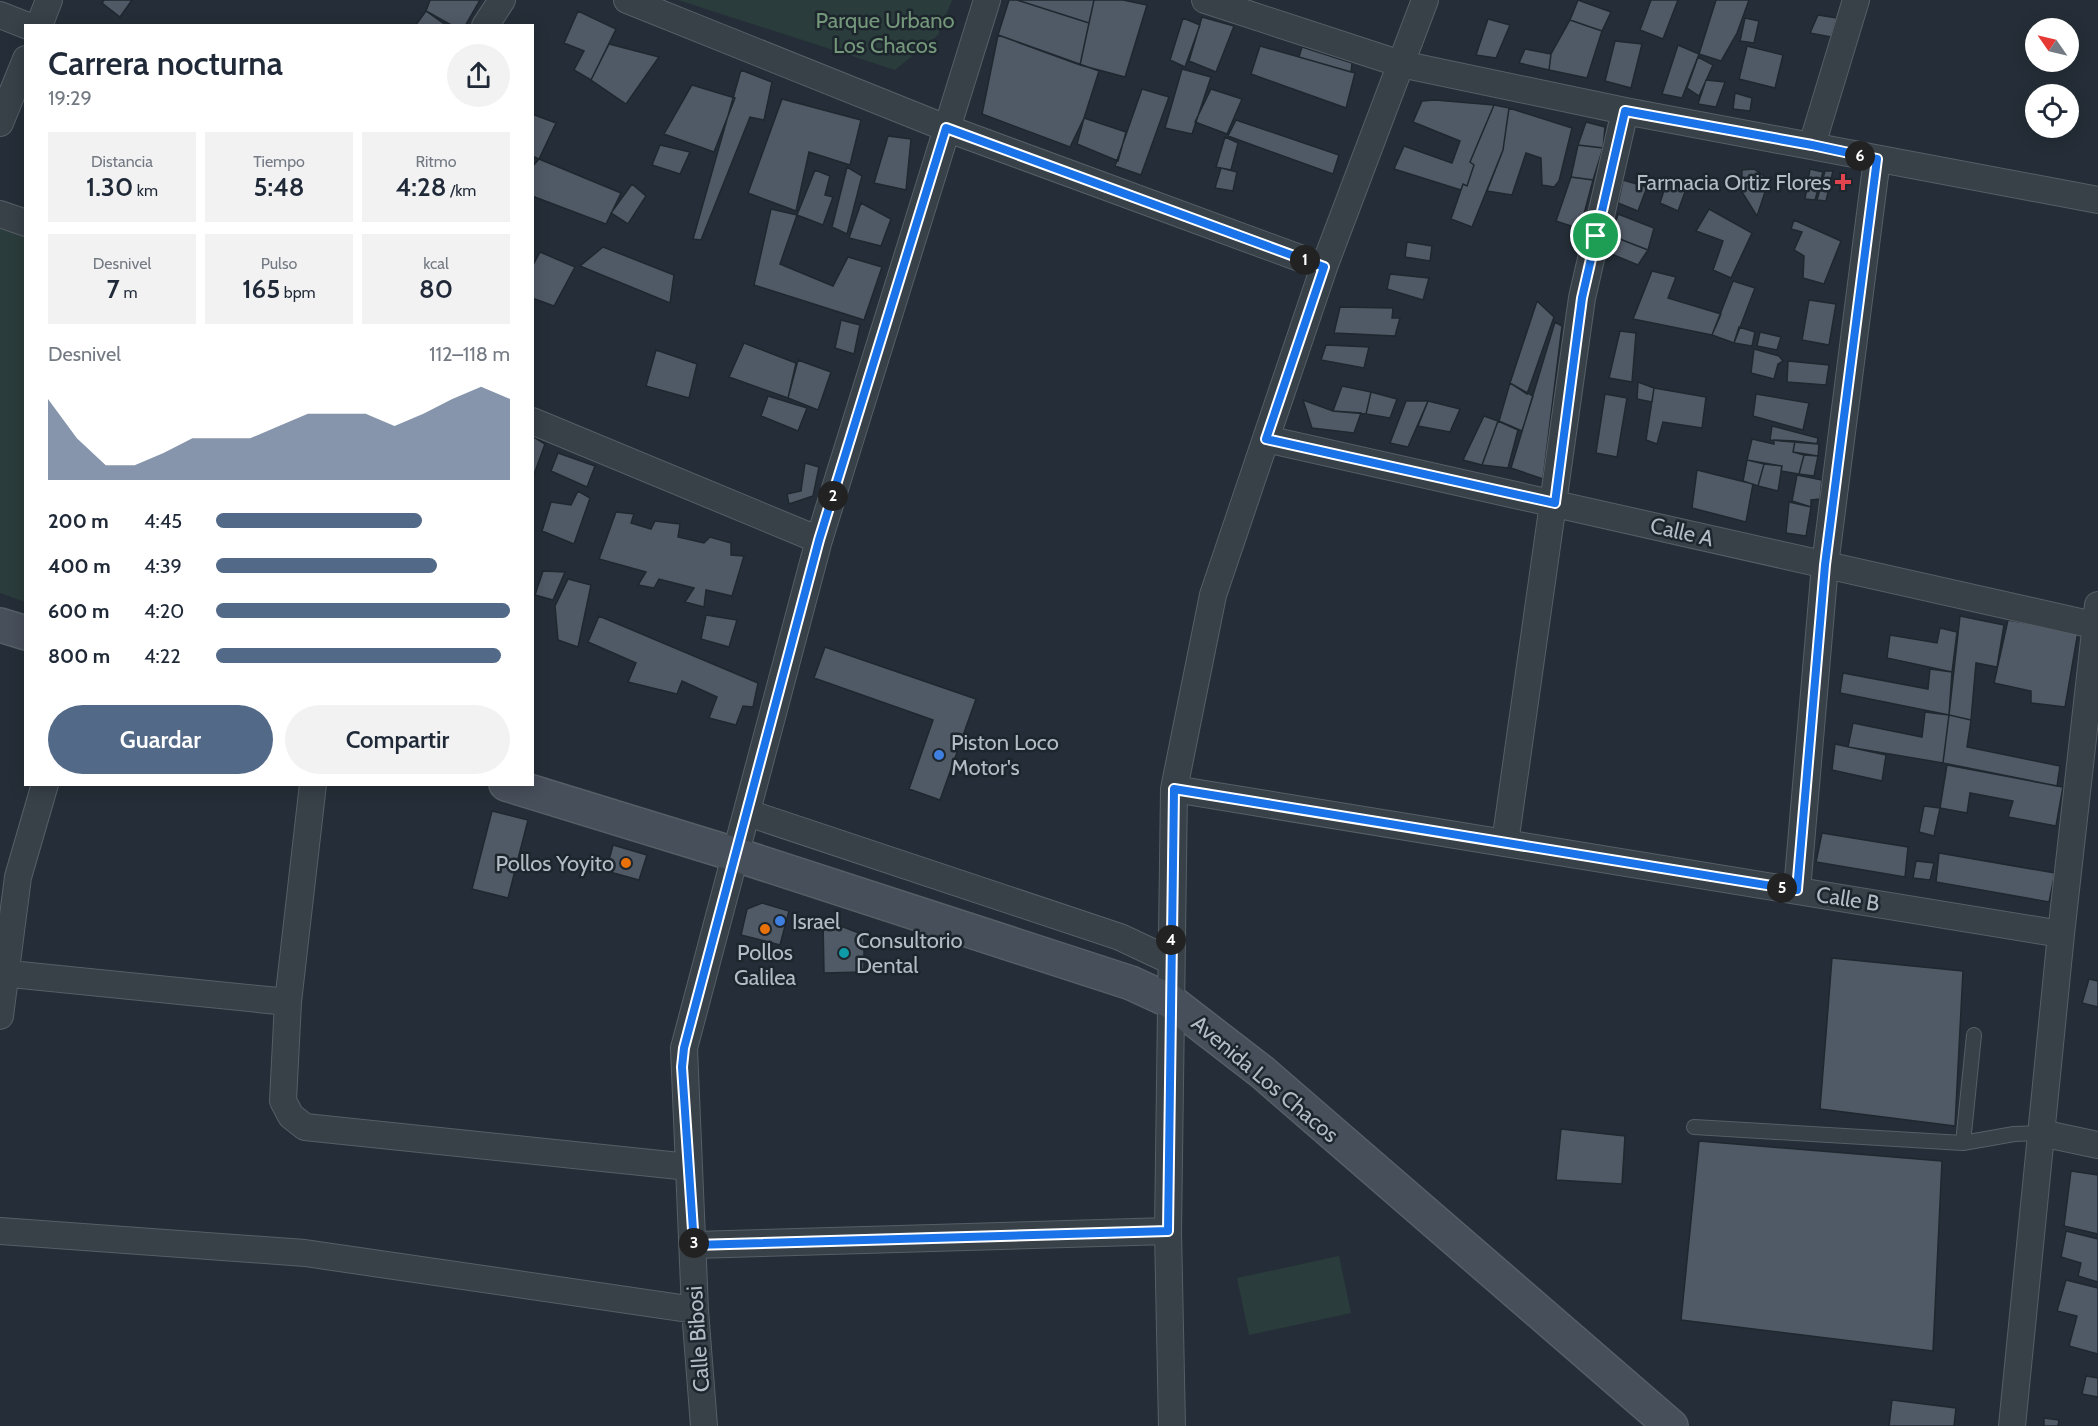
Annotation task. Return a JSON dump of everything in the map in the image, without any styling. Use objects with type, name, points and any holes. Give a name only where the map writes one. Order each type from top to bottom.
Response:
[{"type":"street","points":[[40,24],[49,0]]},
{"type":"street","points":[[486,24],[502,0]]},
{"type":"street","points":[[627,0],[946,128],[1324,267]]},
{"type":"street","name":"Calle Bibosi","points":[[704,1426],[695,1310],[684,1048],[819,540],[987,0]]},
{"type":"street","points":[[1205,0],[1401,64],[1625,111],[2098,200]]},
{"type":"street","points":[[1172,1426],[1168,1231],[1174,789],[1213,595],[1324,267],[1425,0]]},
{"type":"street","points":[[1812,145],[1856,0]]},
{"type":"street","points":[[0,15],[24,24]]},
{"type":"street","points":[[0,123],[24,63]]},
{"type":"street","points":[[1505,843],[1555,503],[1582,298],[1625,111]]},
{"type":"street","points":[[1797,890],[1825,565],[1877,159]]},
{"type":"street","points":[[0,214],[24,222]]},
{"type":"street","points":[[534,422],[819,540]]},
{"type":"street","name":"Calle A","points":[[1266,439],[1825,565],[2097,619]]},
{"type":"street","points":[[2012,1426],[2061,934],[2097,619]]},
{"type":"street","points":[[0,625],[24,632]]},
{"type":"street","points":[[0,1016],[3,973],[18,877],[44,786]]},
{"type":"street","points":[[313,786],[288,1002],[283,1101],[291,1116],[305,1127],[689,1167]]},
{"type":"street","name":"Avenida Los Chacos","points":[[513,786],[737,855],[1131,983],[1170,1001],[1262,1072],[1671,1426]]},
{"type":"street","name":"Calle B","points":[[1174,789],[2061,934]]},
{"type":"street","points":[[748,813],[1120,937],[1171,961]]},
{"type":"street","points":[[3,973],[288,1002]]},
{"type":"street","points":[[2041,1133],[2098,1145]]},
{"type":"street","points":[[0,1231],[305,1253],[695,1310]]},
{"type":"street","points":[[694,1245],[1168,1231]]},
{"type":"lane","points":[[1963,1143],[1974,1035]]},
{"type":"lane","points":[[1694,1127],[1963,1143],[2014,1134],[2041,1133]]},
{"type":"green space","name":"Parque Urbano Los Chacos","points":[[678,0],[952,0],[938,35],[895,70]]},
{"type":"green space","points":[[0,227],[24,237],[24,602],[0,593]]},
{"type":"green space","points":[[1339,1256],[1351,1313],[1249,1335],[1237,1278]]},
{"type":"building","points":[[104,0],[132,0],[120,17],[102,3]]},
{"type":"building","points":[[430,0],[480,0],[466,24],[449,24],[426,11]]},
{"type":"building","points":[[1009,0],[1017,0],[1089,23],[1080,65],[998,35]]},
{"type":"building","points":[[1017,0],[1094,0],[1089,23]]},
{"type":"building","points":[[1094,0],[1123,0],[1147,5],[1125,77],[1080,65]]},
{"type":"building","points":[[1578,0],[1611,12],[1602,31],[1570,20]]},
{"type":"building","points":[[1651,0],[1678,0],[1663,39],[1640,30]]},
{"type":"building","points":[[1716,0],[1749,0],[1737,33],[1721,61],[1699,54]]},
{"type":"building","points":[[426,11],[444,24],[416,24]]},
{"type":"building","points":[[578,11],[616,29],[591,80],[574,70],[584,51],[564,43]]},
{"type":"building","points":[[1818,15],[1837,18],[1831,37],[1810,33]]},
{"type":"building","points":[[1202,17],[1234,26],[1216,72],[1189,61]]},
{"type":"building","points":[[1183,18],[1200,25],[1185,67],[1170,60]]},
{"type":"building","points":[[1745,18],[1759,21],[1754,43],[1740,41]]},
{"type":"building","points":[[1488,19],[1510,25],[1496,58],[1476,55]]},
{"type":"building","points":[[1570,20],[1602,31],[1587,78],[1549,70],[1551,54]]},
{"type":"building","points":[[998,35],[1099,71],[1084,118],[1070,147],[982,114]]},
{"type":"building","points":[[1615,41],[1642,44],[1631,88],[1605,81]]},
{"type":"building","points":[[609,44],[659,57],[626,104],[591,80]]},
{"type":"building","points":[[1678,45],[1699,54],[1682,98],[1662,94]]},
{"type":"building","points":[[1260,46],[1355,73],[1346,108],[1251,74]]},
{"type":"building","points":[[1747,46],[1783,55],[1775,88],[1739,79]]},
{"type":"building","points":[[1302,47],[1352,63],[1351,72],[1299,57]]},
{"type":"building","points":[[1525,49],[1551,54],[1549,70],[1519,63]]},
{"type":"building","points":[[1698,57],[1713,65],[1699,96],[1687,88]]},
{"type":"building","points":[[1182,69],[1211,77],[1192,134],[1165,128]]},
{"type":"building","points":[[741,70],[772,82],[764,120],[750,117],[701,240],[693,239]]},
{"type":"building","points":[[1706,80],[1725,82],[1716,107],[1698,104]]},
{"type":"building","points":[[692,85],[735,98],[714,152],[664,134]]},
{"type":"building","points":[[1142,89],[1169,97],[1141,175],[1115,166]]},
{"type":"building","points":[[1211,89],[1242,99],[1227,134],[1195,122]]},
{"type":"building","points":[[1735,93],[1752,98],[1750,111],[1733,109]]},
{"type":"building","points":[[782,99],[861,120],[850,165],[809,152],[796,211],[748,193]]},
{"type":"building","points":[[1422,101],[1494,105],[1470,162],[1474,165],[1467,186],[1463,184],[1461,190],[1394,169],[1404,146],[1452,163],[1460,141],[1413,122]]},
{"type":"building","points":[[1494,105],[1509,108],[1503,150],[1472,227],[1451,219],[1463,184],[1467,186],[1474,165],[1470,162]]},
{"type":"building","points":[[1509,108],[1572,128],[1559,181],[1554,187],[1542,185],[1541,158],[1526,153],[1512,195],[1487,191],[1503,150]]},
{"type":"building","points":[[534,115],[556,123],[539,159],[534,157]]},
{"type":"building","points":[[1084,118],[1126,132],[1118,161],[1077,144]]},
{"type":"building","points":[[1236,120],[1339,155],[1333,174],[1228,136]]},
{"type":"building","points":[[1586,122],[1605,127],[1603,148],[1578,145]]},
{"type":"building","points":[[888,136],[911,139],[906,190],[874,183]]},
{"type":"building","points":[[1225,137],[1238,143],[1231,170],[1216,167]]},
{"type":"building","points":[[660,145],[690,152],[680,174],[652,165]]},
{"type":"building","points":[[1578,145],[1603,148],[1593,180],[1571,177]]},
{"type":"building","points":[[539,159],[621,193],[606,224],[534,197],[534,165]]},
{"type":"building","points":[[847,167],[862,176],[847,234],[832,227]]},
{"type":"building","points":[[1221,168],[1237,172],[1233,191],[1215,188]]},
{"type":"building","points":[[1754,169],[1769,180],[1757,216],[1742,192],[1742,170]]},
{"type":"building","points":[[1810,169],[1823,172],[1815,200],[1805,199]]},
{"type":"building","points":[[815,170],[830,176],[825,195],[833,197],[823,225],[797,215]]},
{"type":"building","points":[[1825,171],[1833,171],[1826,201],[1817,200]]},
{"type":"building","points":[[1571,177],[1593,180],[1580,229],[1556,221]]},
{"type":"building","points":[[1668,178],[1685,192],[1678,211],[1660,203]]},
{"type":"building","points":[[1623,180],[1647,187],[1638,211],[1618,203]]},
{"type":"building","points":[[632,184],[646,196],[628,224],[611,213]]},
{"type":"building","points":[[861,203],[891,219],[881,246],[849,238]]},
{"type":"building","points":[[771,209],[797,215],[780,264],[833,286],[848,257],[882,267],[864,320],[754,285]]},
{"type":"building","points":[[1709,209],[1752,233],[1731,278],[1713,270],[1723,241],[1696,231]]},
{"type":"building","points":[[1618,214],[1654,228],[1648,250],[1612,236]]},
{"type":"building","points":[[1794,220],[1841,241],[1824,284],[1803,278],[1804,256],[1794,250],[1802,232],[1791,229]]},
{"type":"building","points":[[1612,236],[1648,250],[1638,265],[1609,253]]},
{"type":"building","points":[[1407,242],[1432,246],[1430,261],[1405,257]]},
{"type":"building","points":[[603,247],[674,275],[670,303],[580,266]]},
{"type":"building","points":[[540,252],[575,267],[554,306],[534,299],[534,263]]},
{"type":"building","points":[[1652,271],[1676,277],[1668,298],[1721,314],[1712,335],[1633,319]]},
{"type":"building","points":[[1390,274],[1429,278],[1423,300],[1387,289]]},
{"type":"building","points":[[1733,281],[1755,288],[1734,343],[1712,335]]},
{"type":"building","points":[[1809,300],[1836,304],[1829,345],[1802,340]]},
{"type":"building","points":[[1537,301],[1554,317],[1527,394],[1510,383]]},
{"type":"building","points":[[1340,307],[1393,308],[1392,318],[1400,318],[1395,336],[1334,333]]},
{"type":"building","points":[[841,320],[860,325],[854,354],[835,348]]},
{"type":"building","points":[[1555,322],[1562,326],[1543,479],[1511,468]]},
{"type":"building","points":[[1739,327],[1755,332],[1752,346],[1734,343]]},
{"type":"building","points":[[1620,331],[1636,333],[1632,382],[1609,378]]},
{"type":"building","points":[[1760,332],[1781,337],[1777,350],[1757,346]]},
{"type":"building","points":[[744,343],[796,363],[788,398],[729,377]]},
{"type":"building","points":[[1326,345],[1369,347],[1364,368],[1321,360]]},
{"type":"building","points":[[1754,349],[1779,356],[1783,361],[1778,364],[1774,379],[1751,373]]},
{"type":"building","points":[[656,350],[697,364],[689,398],[646,386]]},
{"type":"building","points":[[798,360],[831,372],[818,410],[788,398]]},
{"type":"building","points":[[1788,361],[1829,365],[1826,385],[1787,382]]},
{"type":"building","points":[[1638,382],[1654,388],[1652,402],[1637,399]]},
{"type":"building","points":[[1510,383],[1533,396],[1522,431],[1499,421]]},
{"type":"building","points":[[1342,386],[1371,392],[1366,414],[1333,411]]},
{"type":"building","points":[[1654,388],[1706,397],[1702,428],[1663,422],[1657,444],[1646,440]]},
{"type":"building","points":[[1371,392],[1397,399],[1390,418],[1366,414]]},
{"type":"building","points":[[1605,394],[1627,398],[1617,457],[1596,453]]},
{"type":"building","points":[[1756,394],[1809,403],[1803,430],[1753,416]]},
{"type":"building","points":[[768,396],[807,408],[798,431],[761,416]]},
{"type":"building","points":[[1303,400],[1333,411],[1361,413],[1354,433],[1312,428]]},
{"type":"building","points":[[1406,401],[1428,401],[1408,447],[1390,443]]},
{"type":"building","points":[[1428,401],[1460,409],[1450,432],[1418,426]]},
{"type":"building","points":[[1484,416],[1498,421],[1482,465],[1463,460]]},
{"type":"building","points":[[1498,421],[1518,430],[1508,468],[1482,465]]},
{"type":"building","points":[[1772,426],[1818,438],[1817,444],[1770,440]]},
{"type":"building","points":[[534,437],[545,444],[534,474]]},
{"type":"building","points":[[1752,439],[1774,444],[1774,440],[1795,441],[1793,452],[1804,455],[1799,474],[1781,471],[1782,466],[1747,460]]},
{"type":"building","points":[[1795,441],[1819,444],[1818,456],[1793,452]]},
{"type":"building","points":[[558,453],[595,466],[587,487],[551,471]]},
{"type":"building","points":[[1804,455],[1818,456],[1814,476],[1799,474]]},
{"type":"building","points":[[1747,460],[1764,464],[1758,486],[1743,481]]},
{"type":"building","points":[[805,463],[819,467],[813,496],[789,504],[787,494],[801,491]]},
{"type":"building","points":[[1764,464],[1782,466],[1778,491],[1758,486]]},
{"type":"building","points":[[1697,470],[1753,484],[1746,522],[1692,508]]},
{"type":"building","points":[[1797,475],[1822,480],[1820,499],[1811,500],[1811,507],[1792,501]]},
{"type":"building","points":[[578,491],[590,498],[574,544],[542,531],[551,502],[571,505]]},
{"type":"building","points":[[1789,502],[1811,507],[1806,536],[1786,533]]},
{"type":"building","points":[[616,512],[634,514],[631,523],[651,529],[655,521],[680,524],[678,537],[704,543],[710,537],[731,543],[731,555],[744,556],[732,596],[706,590],[704,607],[685,602],[694,588],[659,579],[654,588],[638,585],[646,572],[599,559]]},
{"type":"building","points":[[543,571],[565,572],[553,600],[535,595]]},
{"type":"building","points":[[568,579],[591,585],[578,647],[558,640],[555,606]]},
{"type":"building","points":[[706,615],[737,620],[729,647],[701,639]]},
{"type":"building","points":[[599,616],[758,683],[753,707],[743,706],[736,725],[709,718],[717,697],[682,681],[677,694],[628,682],[636,663],[588,642]]},
{"type":"building","points":[[1960,616],[2004,625],[1997,667],[1976,663],[1971,720],[1949,715]]},
{"type":"building","points":[[2008,620],[2078,632],[2065,707],[2031,703],[2031,691],[1994,683]]},
{"type":"building","points":[[1940,628],[1957,632],[1952,672],[1887,658],[1890,635],[1937,643]]},
{"type":"building","name":"Piston Loco Motor's","points":[[825,647],[976,699],[940,800],[909,789],[933,720],[814,678]]},
{"type":"building","points":[[1930,669],[1952,672],[1949,715],[1840,693],[1843,673],[1928,689]]},
{"type":"building","points":[[1925,712],[1949,715],[1943,763],[1848,747],[1853,723],[1922,737]]},
{"type":"building","points":[[1949,715],[1971,720],[1967,747],[2060,766],[2057,786],[1943,763]]},
{"type":"building","points":[[1835,744],[1886,755],[1882,781],[1832,770]]},
{"type":"building","points":[[1947,765],[2063,787],[2056,826],[2008,817],[2013,801],[1970,793],[1967,813],[1940,808]]},
{"type":"building","points":[[1924,806],[1940,808],[1934,836],[1919,832]]},
{"type":"building","points":[[492,811],[528,820],[508,898],[472,889]]},
{"type":"building","points":[[1822,833],[1908,847],[1905,877],[1816,862]]},
{"type":"building","name":"Pollos Yoyito","points":[[613,845],[647,855],[639,880],[606,871]]},
{"type":"building","points":[[1939,853],[2055,873],[2049,902],[1936,882]]},
{"type":"building","points":[[1916,861],[1934,863],[1930,880],[1913,878]]},
{"type":"building","points":[[762,903],[789,911],[780,945],[741,935],[747,909]]},
{"type":"building","name":"Consultorio Dental","points":[[823,919],[864,935],[864,972],[824,973]]},
{"type":"building","points":[[1832,958],[1963,971],[1955,1126],[1820,1109]]},
{"type":"building","points":[[2089,979],[2098,981],[2098,1007],[2082,1003]]},
{"type":"building","points":[[1561,1129],[1625,1136],[1622,1184],[1556,1180]]},
{"type":"building","points":[[1699,1141],[1942,1161],[1933,1351],[1681,1320]]},
{"type":"building","points":[[2071,1171],[2098,1175],[2098,1234],[2064,1226]]},
{"type":"building","points":[[2066,1231],[2098,1239],[2098,1282],[2078,1276],[2081,1263],[2061,1257]]},
{"type":"building","points":[[2066,1280],[2098,1288],[2098,1354],[2069,1346],[2077,1316],[2057,1311]]},
{"type":"building","points":[[2086,1376],[2098,1378],[2098,1397],[2082,1394]]},
{"type":"building","points":[[1892,1400],[1956,1408],[1954,1426],[1889,1426]]},
{"type":"building","points":[[2044,1418],[2059,1420],[2058,1426],[2044,1426]]},
{"type":"place","name":"Farmacia Ortiz Flores","points":[[1843,182]]},
{"type":"place","name":"Piston Loco Motor's","points":[[939,755]]},
{"type":"place","name":"Pollos Yoyito","points":[[626,863]]},
{"type":"place","name":"Israel","points":[[780,921]]},
{"type":"place","name":"Pollos Galilea","points":[[765,929]]},
{"type":"place","name":"Consultorio Dental","points":[[844,953]]},
{"type":"route","points":[[1625,111],[1877,159],[1825,565],[1797,890],[1174,789],[1168,1231],[694,1245],[682,1067],[684,1048],[819,540],[946,128],[1324,267],[1266,439],[1555,503],[1582,298],[1596,236],[1625,111]]}]
